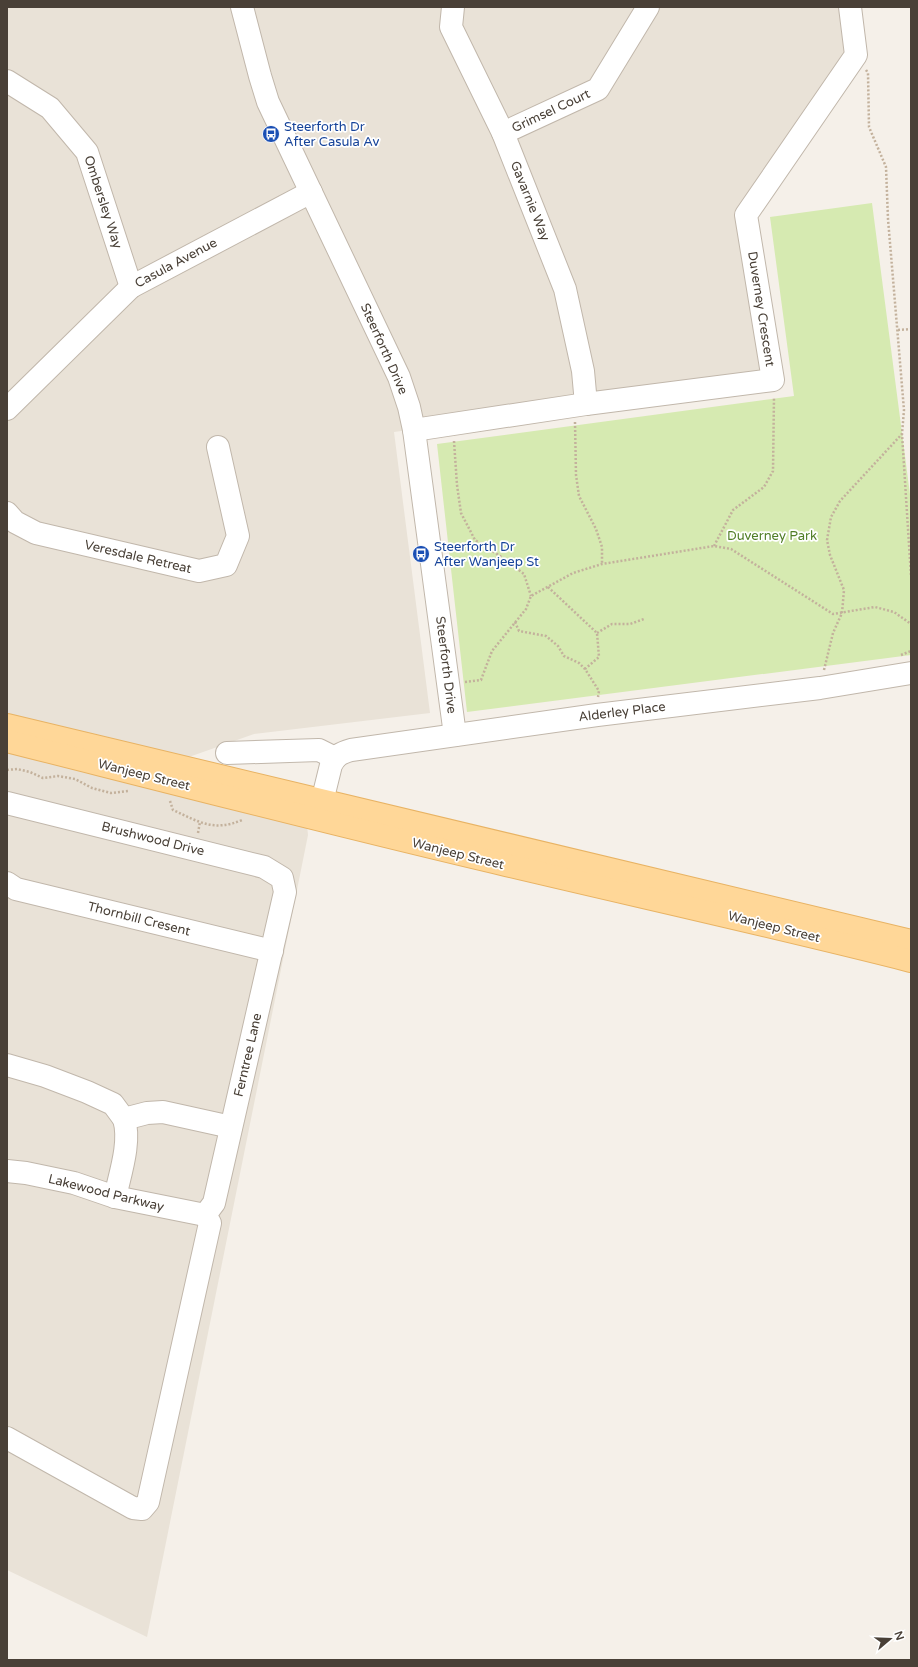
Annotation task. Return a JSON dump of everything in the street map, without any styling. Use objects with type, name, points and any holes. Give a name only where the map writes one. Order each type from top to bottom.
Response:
[{"type":"main road","name":"Wanjeep Street","points":[[7,725],[320,810]]},
{"type":"main road","name":"Wanjeep Street","points":[[7,741],[320,810],[826,930],[911,941]]},
{"type":"main road","name":"Wanjeep Street","points":[[826,930],[911,961]]},
{"type":"street","name":"Steerforth Drive","points":[[242,7],[268,102],[399,376],[409,407],[414,430],[455,735]]},
{"type":"street","name":"Gavarnie Way","points":[[453,7],[451,27],[503,133],[565,289],[583,371],[584,412]]},
{"type":"street","name":"Grimsel Court","points":[[503,133],[598,89],[648,7]]},
{"type":"street","points":[[850,7],[856,55]]},
{"type":"street","name":"Duverney Crescent","points":[[414,430],[584,412],[773,380],[746,215],[856,55]]},
{"type":"street","name":"Ombersley Way","points":[[7,81],[50,108],[87,152],[131,287]]},
{"type":"street","name":"Casula Avenue","points":[[7,409],[131,287],[311,192]]},
{"type":"street","name":"Veresdale Retreat","points":[[7,513],[15,522],[36,533],[199,571],[226,566],[238,536],[218,447]]},
{"type":"street","name":"Alderley Place","points":[[335,758],[341,752],[351,750],[597,715],[820,688],[911,673]]},
{"type":"street","points":[[227,753],[319,750],[335,758],[331,765],[320,810]]},
{"type":"street","name":"Brushwood Drive","points":[[7,803],[264,867],[282,878],[286,892]]},
{"type":"street","name":"Thornbill Cresent","points":[[7,883],[16,889],[272,951]]},
{"type":"street","name":"Ferntree Lane","points":[[204,1215],[214,1203],[286,892]]},
{"type":"street","points":[[7,1065],[45,1076],[113,1104],[124,1119],[126,1128],[126,1138],[115,1197]]},
{"type":"street","points":[[124,1119],[146,1113],[163,1112],[231,1127]]},
{"type":"street","name":"Lakewood Parkway","points":[[7,1172],[26,1173],[74,1183],[115,1197],[204,1215]]},
{"type":"street","points":[[7,1438],[133,1508],[142,1508],[148,1502],[210,1223],[204,1215]]},
{"type":"path","points":[[856,55],[868,73],[869,127],[886,167],[888,219],[904,410],[902,434],[911,576]]},
{"type":"path","points":[[898,330],[911,329]]},
{"type":"path","points":[[714,546],[733,510],[764,487],[773,471],[773,380]]},
{"type":"path","points":[[584,412],[574,421],[576,475],[579,496],[596,529],[602,547],[602,564]]},
{"type":"path","points":[[820,688],[833,633],[842,612],[844,590],[830,555],[827,540],[831,517],[840,501],[902,434]]},
{"type":"path","points":[[453,435],[456,485],[461,513],[475,540],[524,574],[532,596]]},
{"type":"path","points":[[449,684],[481,680],[492,651],[526,609],[532,596],[548,587],[573,574],[602,564],[714,546],[731,549],[833,614],[875,607],[894,612],[911,624]]},
{"type":"path","points":[[548,587],[597,633],[598,657],[585,669]]},
{"type":"path","points":[[597,633],[612,624],[630,624],[644,619]]},
{"type":"path","points":[[515,622],[520,631],[546,636],[558,646],[564,656],[579,663],[585,669],[599,691],[597,715]]},
{"type":"path","points":[[7,770],[17,769],[30,772],[43,778],[58,776],[75,779],[92,788],[111,793],[132,792]]},
{"type":"path","points":[[168,797],[173,810],[203,824],[222,827],[242,820],[242,814]]},
{"type":"shaded area","points":[[7,7],[852,7],[856,55],[746,215],[773,380],[394,432],[430,713],[254,734],[172,763],[305,806],[308,835],[147,1637],[7,1570]]},
{"type":"green space","name":"Duverney Park","points":[[872,203],[911,502],[911,655],[467,712],[437,444],[794,396],[770,217]]},
{"type":"place","name":"Steerforth Dr After Casula Av","points":[[271,134]]},
{"type":"place","name":"Steerforth Dr After Wanjeep St","points":[[421,554]]}]
